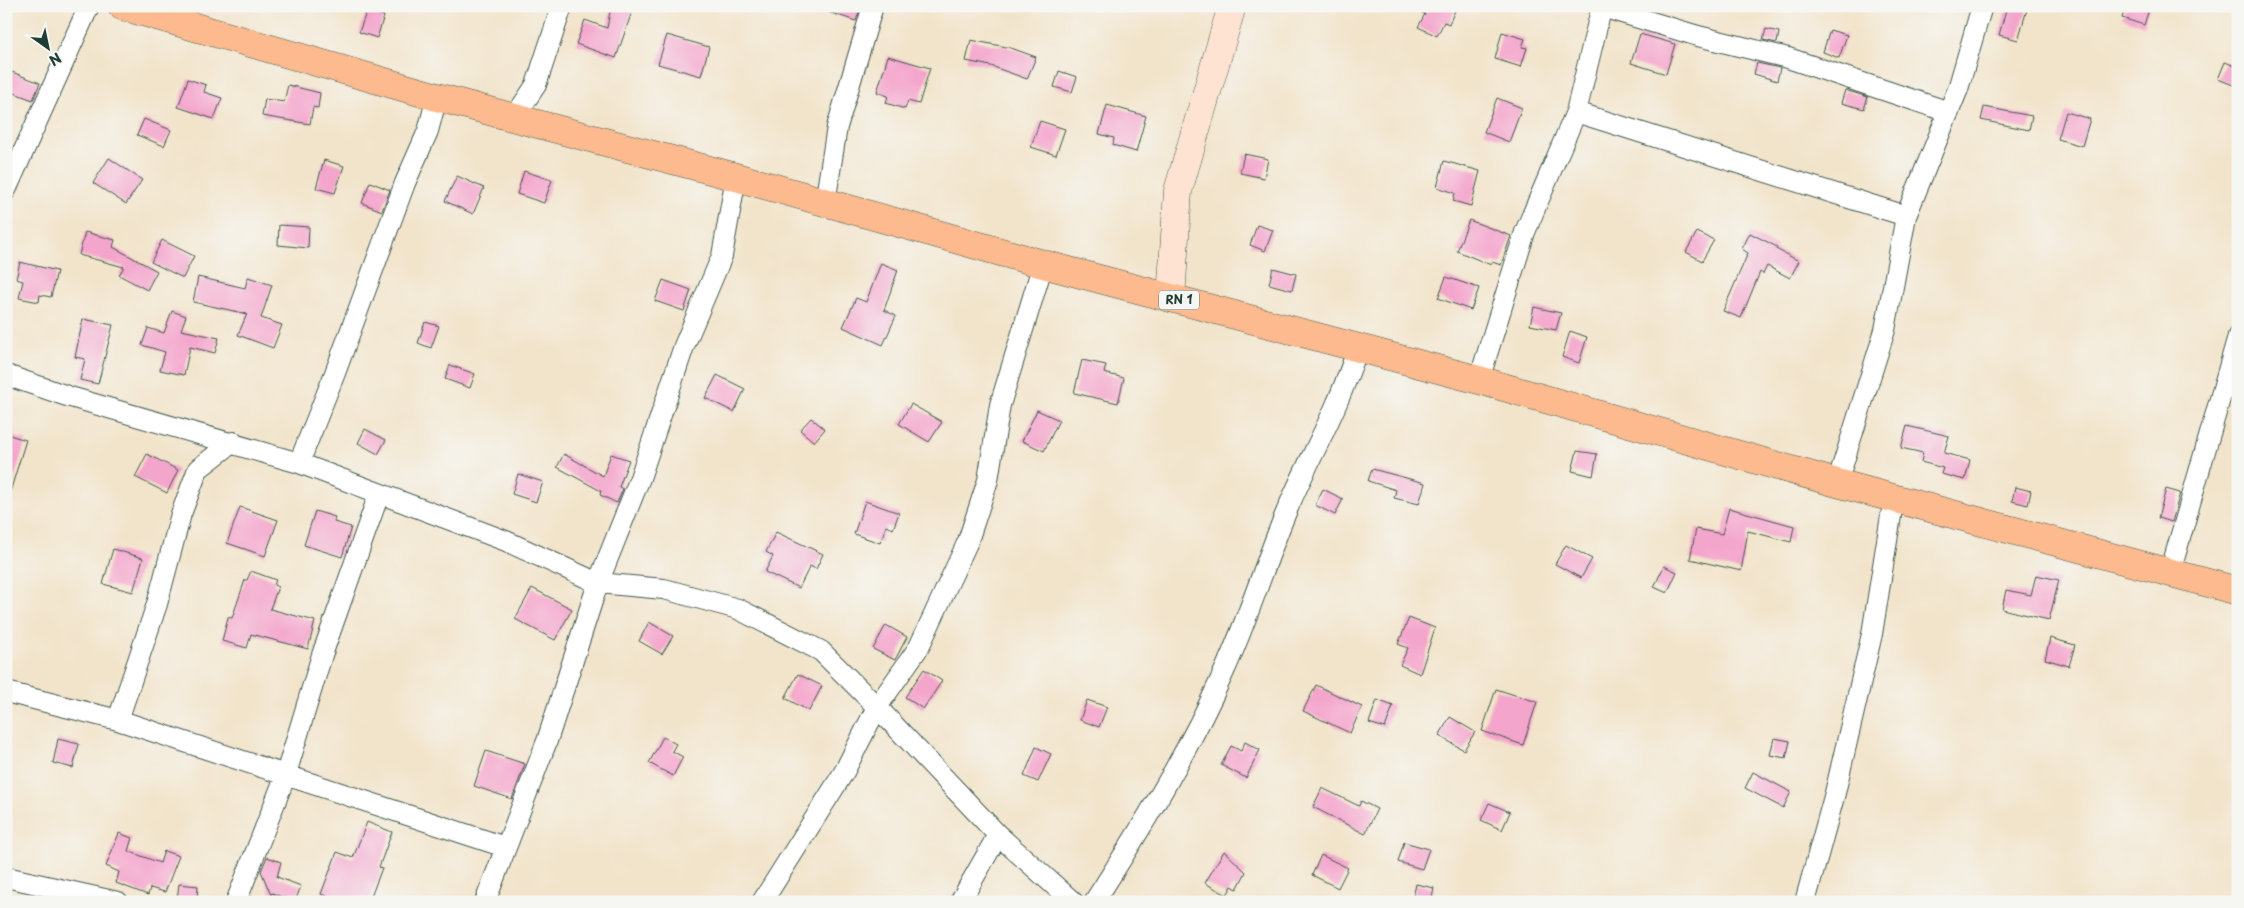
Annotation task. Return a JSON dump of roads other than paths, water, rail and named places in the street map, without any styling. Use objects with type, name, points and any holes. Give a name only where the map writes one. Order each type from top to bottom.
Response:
[{"type":"main road","name":"RN 1","points":[[122,6],[172,14],[437,97],[736,177],[1043,264],[1479,380],[1837,483],[2238,590]]},
{"type":"street","points":[[6,190],[89,6]]},
{"type":"street","points":[[514,118],[536,85],[562,6]]},
{"type":"street","points":[[825,203],[837,127],[873,6]]},
{"type":"street","points":[[1170,298],[1178,190],[1232,6]]},
{"type":"street","points":[[1479,380],[1526,232],[1576,112],[1602,6],[1698,36],[1788,58],[1949,112]]},
{"type":"street","points":[[1837,483],[1885,330],[1906,216],[1958,89],[1982,6]]},
{"type":"street","points":[[299,463],[405,183],[428,131],[437,97]]},
{"type":"street","points":[[1576,112],[1906,216]]},
{"type":"street","points":[[484,902],[547,741],[598,583],[640,478],[684,346],[722,256],[736,177]]},
{"type":"street","points":[[762,902],[844,772],[877,707],[919,647],[968,541],[988,480],[1000,405],[1043,264]]},
{"type":"street","points":[[2170,573],[2238,336]]},
{"type":"street","points":[[1094,902],[1134,840],[1186,748],[1222,676],[1249,614],[1260,576],[1286,513],[1337,404],[1358,349]]},
{"type":"street","points":[[6,375],[67,396],[233,442],[299,463],[506,541],[598,583],[664,589],[738,609],[821,652],[877,707],[998,835],[1073,902]]},
{"type":"street","points":[[118,720],[157,604],[182,514],[198,469],[233,442]]},
{"type":"street","points":[[236,902],[285,777],[322,655],[379,494]]},
{"type":"street","points":[[1805,902],[1835,793],[1872,634],[1894,497]]},
{"type":"street","points":[[6,692],[118,720],[285,777],[505,847]]},
{"type":"street","points":[[960,902],[998,835]]},
{"type":"street","points":[[6,877],[118,902]]}]
